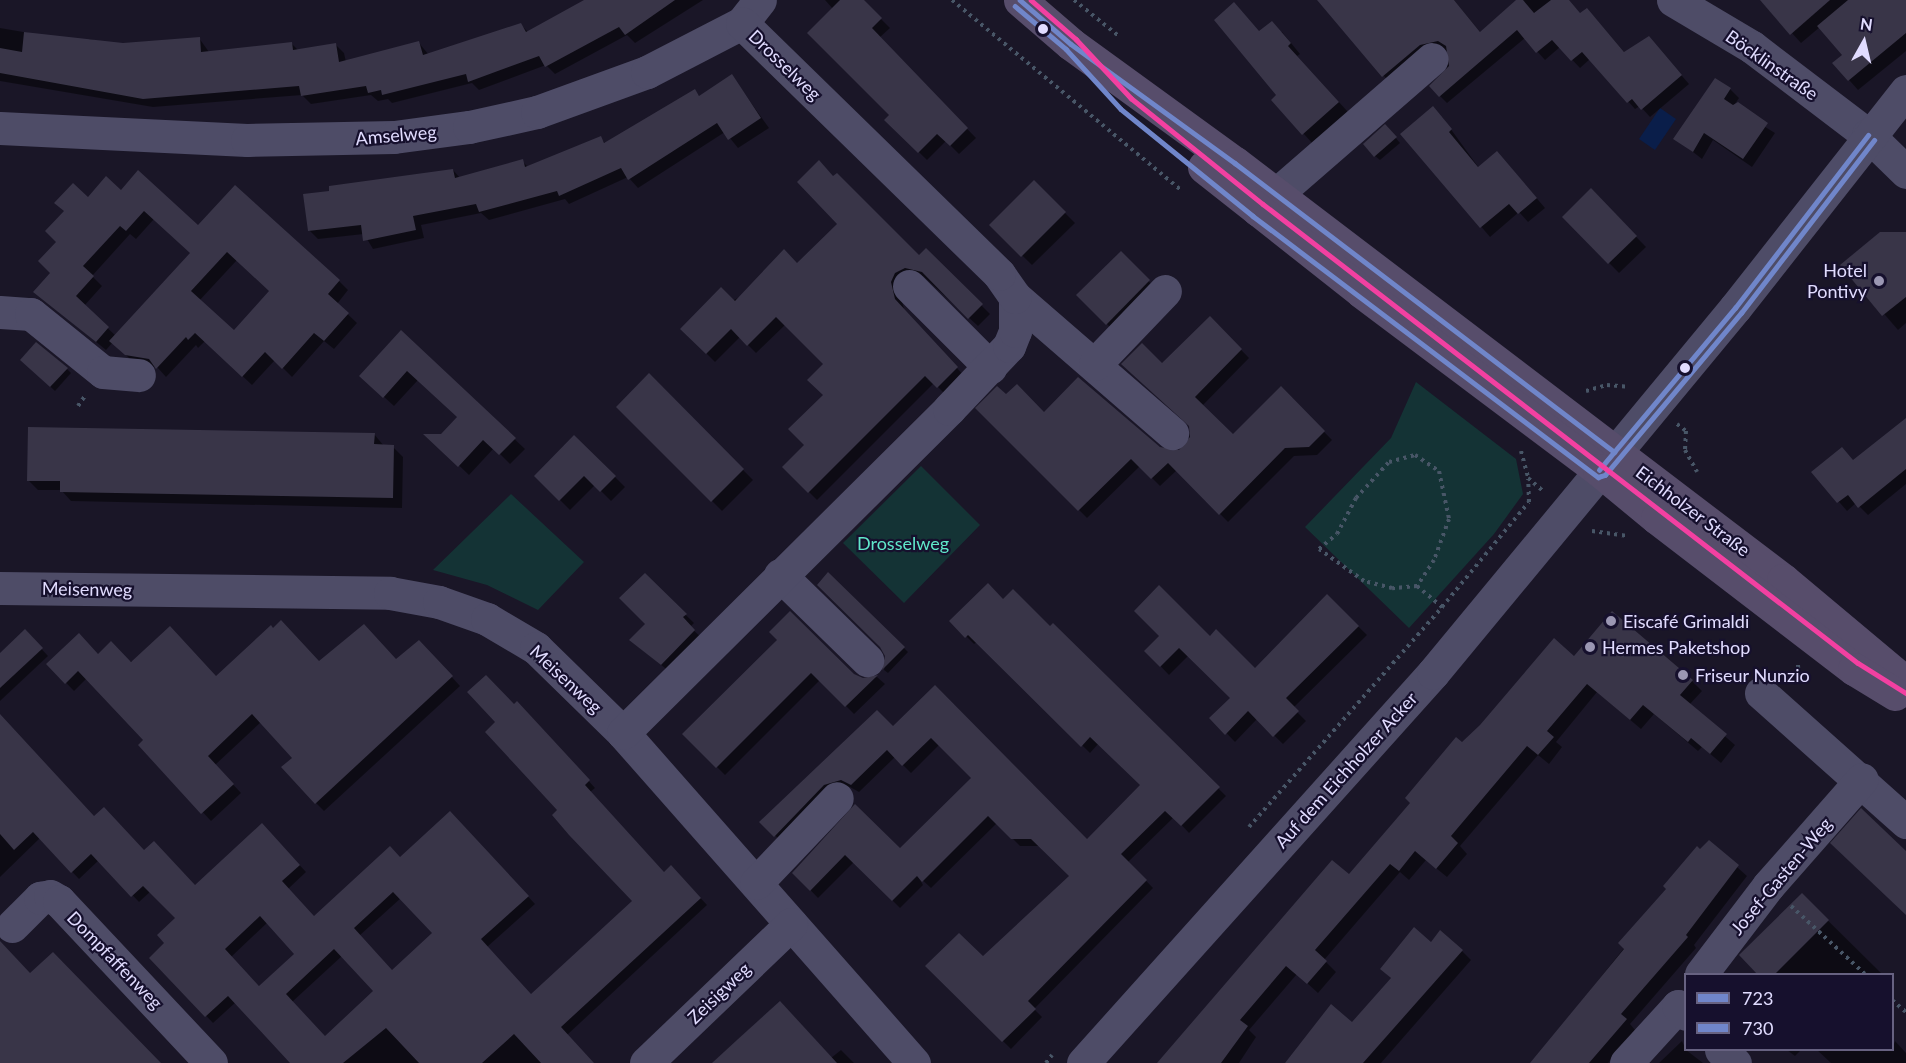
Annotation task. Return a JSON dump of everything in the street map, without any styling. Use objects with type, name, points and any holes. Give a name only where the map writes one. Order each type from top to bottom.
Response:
[{"type":"main road","name":"Eichholzer Straße","points":[[1020,0],[1267,203],[1607,461],[1809,600],[1906,683]]},
{"type":"main road","name":"Eichholzer Straße","points":[[1607,461],[1854,669],[1906,702]]},
{"type":"street","name":"Böcklinstraße","points":[[1673,0],[1752,47],[1868,135],[1906,172]]},
{"type":"street","name":"Amselweg","points":[[0,128],[268,140],[394,137],[469,127],[537,112],[647,72],[751,11]]},
{"type":"street","name":"Drosselweg","points":[[751,11],[999,274],[1015,297],[1172,433]]},
{"type":"street","points":[[1267,203],[1432,59]]},
{"type":"street","name":"Auf dem Eichholzer Acker","points":[[1069,1058],[1467,630],[1654,406],[1868,135],[1906,91]]},
{"type":"street","points":[[909,286],[990,367]]},
{"type":"street","points":[[1095,364],[1165,291]]},
{"type":"street","points":[[623,733],[1009,346],[1016,331],[1015,297]]},
{"type":"street","points":[[0,312],[31,314],[103,372],[139,375]]},
{"type":"street","points":[[780,575],[867,660]]},
{"type":"street","name":"Meisenweg","points":[[0,588],[390,593],[439,602],[488,619],[536,648],[623,733],[696,819],[756,883],[914,1063]]},
{"type":"street","points":[[1761,693],[1862,779],[1906,822]]},
{"type":"street","name":"Josef-Gasten-Weg","points":[[1703,973],[1768,886],[1862,779]]},
{"type":"street","points":[[756,883],[837,798]]},
{"type":"street","name":"Dompfaffenweg","points":[[12,926],[40,898],[50,896],[59,901],[211,1063]]},
{"type":"street","name":"Zeisigweg","points":[[646,1063],[791,924]]},
{"type":"street","points":[[1626,1063],[1683,1005]]},
{"type":"street","points":[[1722,1051],[1734,1063]]},
{"type":"path","points":[[1654,406],[1686,430],[1685,450],[1694,469],[1703,476]]},
{"type":"path","points":[[1417,586],[1434,560],[1449,519],[1439,471],[1415,455],[1389,462],[1356,498],[1337,534],[1319,549],[1364,581],[1392,588],[1417,586],[1467,630]]},
{"type":"path","points":[[1241,836],[1442,607],[1528,502],[1528,478]]},
{"type":"path","points":[[1768,886],[1863,973]]},
{"type":"path","points":[[1894,1001],[1906,1012]]},
{"type":"path","points":[[1046,1063],[1069,1058]]},
{"type":"green space","points":[[1416,382],[1516,459],[1523,494],[1494,534],[1409,628],[1305,527],[1391,438]]},
{"type":"green space","name":"Drosselweg","points":[[921,466],[980,525],[904,603],[843,543]]},
{"type":"green space","points":[[511,494],[584,562],[538,610],[487,585],[433,570]]},
{"type":"water","points":[[1660,108],[1676,119],[1655,150],[1639,139]]},
{"type":"building","points":[[584,0],[675,0],[625,35],[619,27],[545,67],[539,56],[468,82],[466,74],[382,95],[381,90],[368,93],[366,86],[301,96],[299,86],[143,99],[0,73],[0,48],[22,52],[24,32],[123,43],[200,37],[201,52],[292,42],[293,50],[336,43],[339,62],[419,41],[423,55],[521,23],[526,32]]},
{"type":"building","points":[[840,0],[864,0],[882,18],[872,28],[968,128],[950,146],[937,134],[918,153],[884,120],[889,115],[807,33]]},
{"type":"building","points":[[1317,0],[1454,0],[1480,32],[1516,0],[1523,0],[1534,13],[1551,0],[1569,0],[1580,13],[1587,8],[1624,52],[1649,36],[1682,75],[1641,110],[1632,99],[1627,103],[1582,52],[1571,61],[1552,40],[1536,53],[1517,30],[1439,97],[1429,86],[1449,66],[1446,46],[1438,41],[1420,45],[1382,77]]},
{"type":"building","points":[[1760,0],[1830,0],[1790,35]]},
{"type":"building","points":[[1848,0],[1906,0],[1906,33],[1848,81],[1832,63],[1842,55],[1817,26]]},
{"type":"building","points":[[1234,2],[1259,31],[1272,21],[1291,43],[1288,46],[1339,102],[1302,135],[1271,100],[1276,95],[1214,20]]},
{"type":"building","points":[[732,74],[761,118],[728,140],[717,123],[628,180],[621,168],[559,196],[557,191],[479,212],[476,204],[413,216],[416,230],[363,241],[361,225],[308,231],[303,194],[329,191],[329,186],[453,169],[455,178],[523,159],[525,167],[601,136],[604,143],[695,89],[699,96]]},
{"type":"building","points":[[1715,78],[1731,88],[1724,99],[1733,105],[1738,102],[1768,123],[1743,159],[1704,133],[1693,152],[1673,139]]},
{"type":"building","points":[[1433,106],[1452,129],[1449,132],[1478,167],[1497,151],[1537,198],[1518,214],[1509,204],[1480,228],[1400,134]]},
{"type":"building","points":[[1385,124],[1397,137],[1374,157],[1363,144]]},
{"type":"building","points":[[819,160],[833,176],[837,173],[919,255],[926,248],[983,304],[968,319],[922,272],[905,268],[895,273],[891,282],[895,299],[958,367],[937,388],[925,376],[808,493],[782,467],[804,445],[788,429],[823,395],[807,380],[823,364],[776,317],[747,346],[731,329],[706,354],[680,329],[721,287],[735,301],[784,249],[797,263],[837,224],[797,182]]},
{"type":"building","points":[[138,170],[198,225],[235,185],[340,280],[328,294],[349,313],[324,341],[314,333],[282,369],[265,352],[242,377],[195,333],[188,340],[186,337],[156,369],[149,359],[125,355],[109,341],[190,253],[144,211],[126,231],[120,226],[83,266],[94,276],[76,296],[109,327],[96,342],[33,292],[50,273],[38,261],[56,242],[45,231],[64,211],[54,203],[73,183],[88,197],[106,176],[121,190]],"holes":[[[227,252],[269,291],[234,330],[191,291]]]},
{"type":"building","points":[[1034,180],[1066,212],[1021,257],[989,225]]},
{"type":"building","points":[[1591,188],[1637,236],[1608,264],[1562,217]]},
{"type":"building","name":"Hotel Pontivy","points":[[1880,232],[1906,232],[1906,297],[1882,316],[1840,265]]},
{"type":"building","points":[[1121,251],[1150,280],[1106,325],[1076,295]]},
{"type":"building","points":[[1210,316],[1242,349],[1195,397],[1233,434],[1281,386],[1325,431],[1309,447],[1285,448],[1219,515],[1168,463],[1151,479],[1131,459],[1078,511],[975,408],[997,386],[1006,394],[1017,384],[1044,412],[1078,377],[1160,447],[1179,450],[1190,437],[1189,426],[1121,364],[1142,343],[1162,363]]},
{"type":"building","points":[[401,330],[516,438],[499,455],[483,440],[458,467],[423,434],[441,434],[457,417],[407,371],[383,398],[359,376]]},
{"type":"building","points":[[36,342],[68,368],[50,387],[20,360]]},
{"type":"building","points":[[649,373],[744,469],[711,502],[616,407]]},
{"type":"building","points":[[1906,418],[1906,469],[1858,508],[1848,495],[1837,503],[1811,472],[1842,447],[1853,460]]},
{"type":"building","points":[[28,427],[375,433],[374,444],[394,445],[393,498],[60,492],[60,481],[27,481]]},
{"type":"building","points":[[574,435],[616,476],[600,492],[584,476],[559,501],[534,476]]},
{"type":"building","points":[[828,572],[905,647],[882,670],[885,656],[880,647],[817,585]]},
{"type":"building","points":[[645,573],[687,614],[683,617],[695,630],[661,665],[629,640],[645,624],[619,598]]},
{"type":"building","points":[[988,583],[1003,599],[1013,589],[1050,626],[1053,623],[1220,787],[1181,826],[1165,811],[1121,854],[1147,880],[1028,1001],[1036,1009],[1002,1042],[925,966],[959,933],[983,956],[1069,876],[1031,839],[1011,839],[988,816],[922,882],[917,876],[892,901],[845,855],[810,891],[792,873],[855,804],[900,848],[971,778],[931,738],[902,766],[887,750],[851,785],[841,780],[824,785],[774,837],[759,822],[877,710],[893,726],[935,685],[1087,839],[1140,785],[1090,737],[1081,747],[968,635],[965,638],[949,621]]},
{"type":"building","points":[[1159,585],[1210,636],[1216,629],[1255,668],[1327,594],[1359,626],[1286,698],[1299,711],[1273,737],[1248,711],[1225,735],[1209,718],[1230,698],[1179,648],[1160,667],[1144,651],[1159,636],[1134,611]]},
{"type":"building","points":[[790,611],[854,674],[863,678],[878,675],[845,707],[811,673],[716,768],[682,734],[777,640],[769,632]]},
{"type":"building","points":[[1612,611],[1693,680],[1680,695],[1727,734],[1710,754],[1691,738],[1688,742],[1643,705],[1630,720],[1587,684],[1547,731],[1554,737],[1538,755],[1527,746],[1451,836],[1458,843],[1436,869],[1415,851],[1399,871],[1390,864],[1315,950],[1327,961],[1307,984],[1286,966],[1240,1020],[1248,1026],[1221,1063],[1157,1063],[1332,860],[1349,874],[1410,803],[1405,798],[1456,737],[1462,742],[1480,725],[1554,638],[1574,656]]},
{"type":"building","points":[[281,620],[319,661],[364,624],[396,659],[419,640],[453,676],[315,804],[281,767],[292,758],[252,714],[208,756],[234,784],[201,814],[138,745],[143,740],[78,671],[65,684],[46,664],[79,633],[98,654],[111,641],[131,662],[170,626],[216,676],[271,625],[273,628]]},
{"type":"building","points":[[25,629],[43,648],[0,688],[0,653]]},
{"type":"building","points":[[486,675],[514,704],[517,701],[590,780],[585,785],[664,872],[671,865],[701,898],[561,1027],[594,1063],[541,1063],[514,1034],[482,1063],[419,1063],[386,1028],[343,1063],[290,1063],[228,996],[205,1017],[149,958],[164,943],[157,935],[175,918],[143,886],[131,897],[91,854],[71,873],[33,832],[14,850],[0,834],[0,714],[94,816],[104,807],[144,850],[154,841],[195,885],[262,823],[300,865],[282,881],[314,916],[390,846],[400,857],[450,811],[529,896],[481,939],[531,994],[632,901],[569,835],[552,815],[557,810],[485,732],[495,722],[467,692]],"holes":[[[393,892],[432,933],[392,970],[354,928]],[[260,916],[294,954],[259,986],[225,949]],[[334,949],[373,991],[325,1036],[286,994]]]},
{"type":"building","points":[[1861,808],[1906,851],[1906,915],[1830,843]]},
{"type":"building","points":[[1709,840],[1739,865],[1686,935],[1688,937],[1621,1014],[1627,1019],[1589,1063],[1530,1063],[1624,949],[1618,943],[1666,889],[1663,886],[1697,846],[1700,849]]},
{"type":"building","points":[[1802,893],[1829,920],[1776,973],[1756,973],[1739,955]]},
{"type":"building","points":[[1414,927],[1431,942],[1440,930],[1463,950],[1363,1063],[1285,1063],[1331,1004],[1352,1022],[1391,978],[1380,969]]},
{"type":"building","points":[[0,941],[30,973],[53,952],[161,1063],[0,1063]]},
{"type":"building","points":[[780,1001],[837,1063],[712,1063],[737,1040]]},
{"type":"transit line","name":"723","points":[[1020,0],[1071,44],[1235,163],[1615,452]]},
{"type":"transit line","points":[[1031,0],[1076,39],[1131,98],[1263,204],[1858,663],[1906,693]]},
{"type":"transit line","name":"730","points":[[1015,6],[1066,49],[1121,109],[1253,216],[1598,477],[1605,475],[1741,313],[1874,140]]},
{"type":"transit line","name":"723","points":[[1599,470],[1735,308],[1868,135]]},
{"type":"place","name":"Hotel Pontivy","points":[[1879,281]]},
{"type":"place","name":"Eiscafé Grimaldi","points":[[1611,621]]},
{"type":"place","name":"Hermes Paketshop","points":[[1590,647]]},
{"type":"place","name":"Friseur Nunzio","points":[[1683,675]]}]
